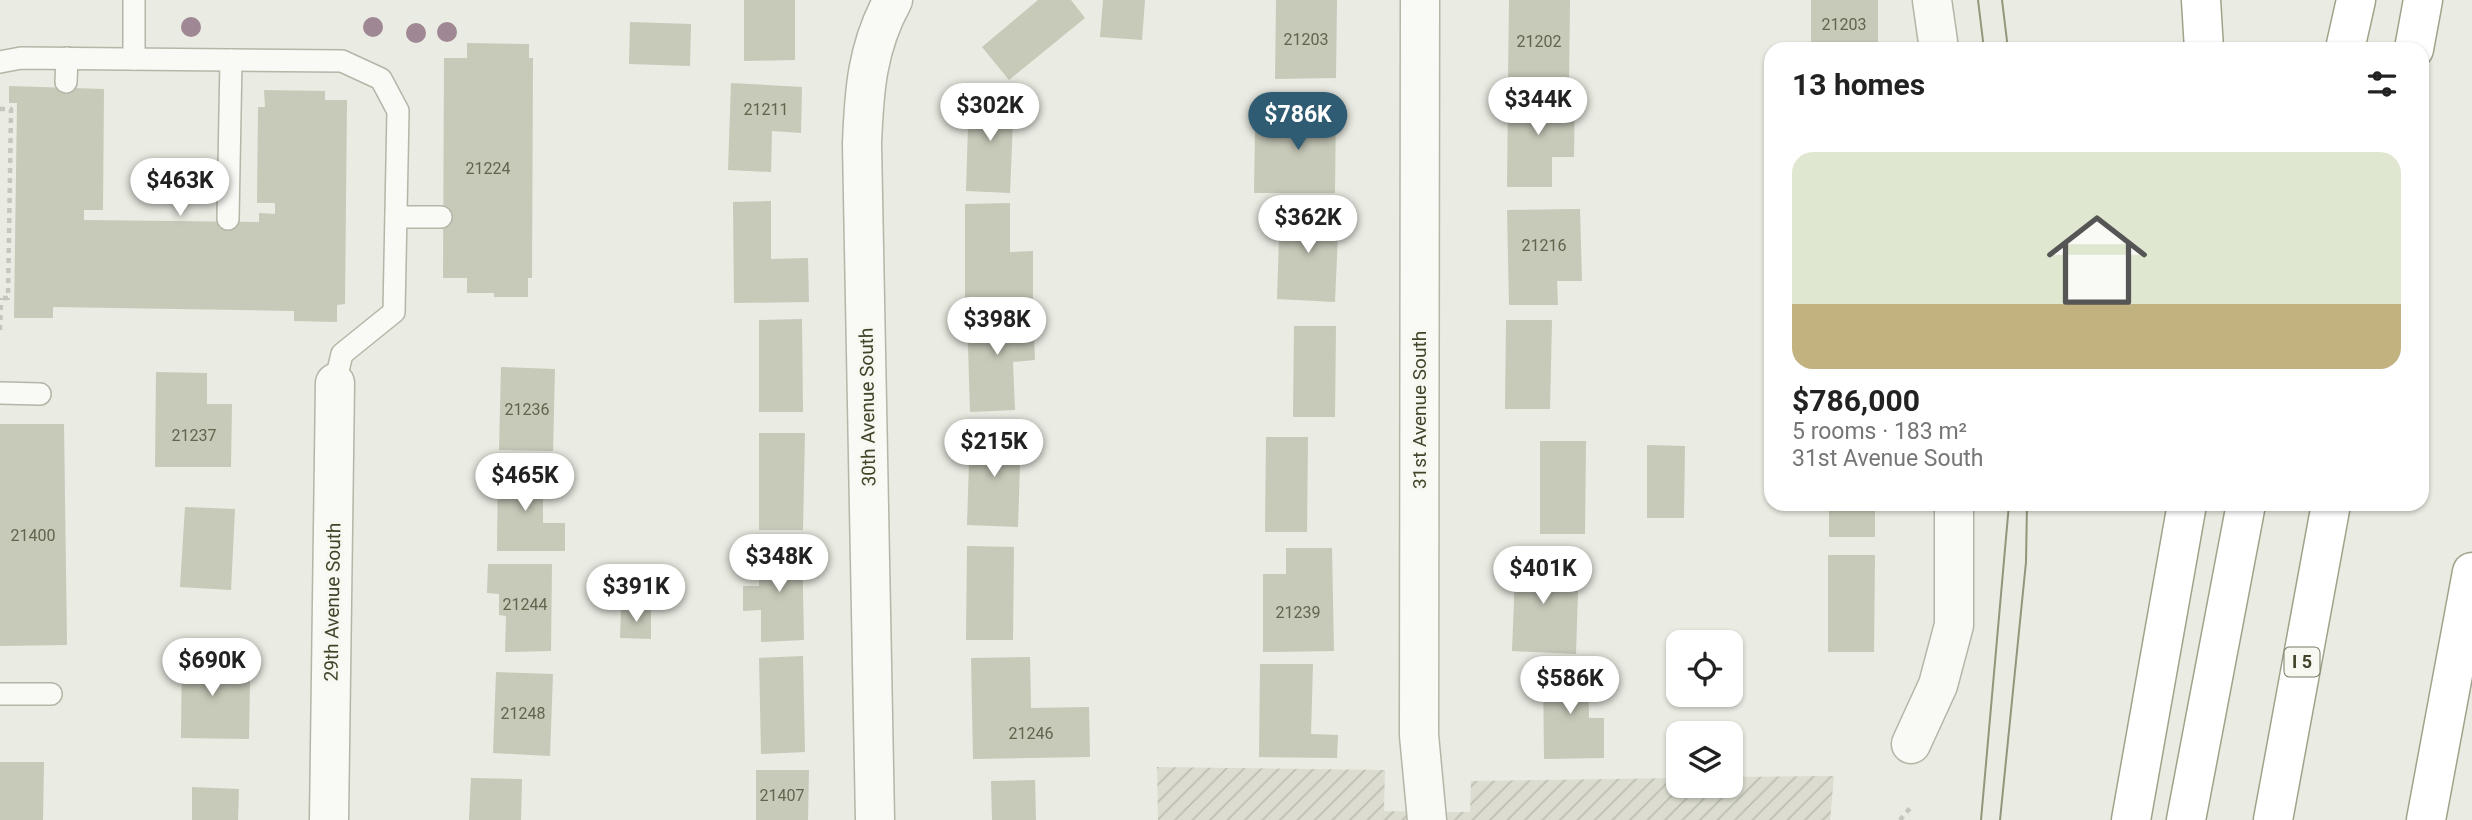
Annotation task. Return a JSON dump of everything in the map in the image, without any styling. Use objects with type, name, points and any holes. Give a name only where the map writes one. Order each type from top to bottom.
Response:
[{"type":"highway","points":[[2201,0],[2204,42]]},
{"type":"highway","points":[[2347,42],[2356,0]]},
{"type":"highway","points":[[2415,42],[2423,0]]},
{"type":"highway","points":[[2131,820],[2186,511]]},
{"type":"highway","points":[[2186,820],[2245,511]]},
{"type":"highway","name":"I 5","points":[[2273,820],[2329,511]]},
{"type":"highway","points":[[2426,820],[2472,572]]},
{"type":"street","name":"30th Avenue South","points":[[875,820],[862,144],[864,96],[870,54],[892,0]]},
{"type":"street","name":"31st Avenue South","points":[[1420,0],[1419,735],[1427,820]]},
{"type":"street","points":[[1932,0],[1938,42]]},
{"type":"street","name":"29th Avenue South","points":[[329,820],[335,383]]},
{"type":"street","points":[[1912,744],[1938,685],[1954,625],[1954,511]]},
{"type":"lane","points":[[134,0],[134,59]]},
{"type":"lane","points":[[0,62],[21,58],[342,61],[381,79],[398,111],[394,312],[342,355],[335,383]]},
{"type":"lane","points":[[66,58],[66,82]]},
{"type":"lane","points":[[228,219],[231,60]]},
{"type":"lane","points":[[396,217],[441,217]]},
{"type":"lane","points":[[0,393],[40,394]]},
{"type":"lane","points":[[0,694],[51,694]]},
{"type":"path","points":[[0,109],[11,109],[8,298],[1,298],[0,330]]},
{"type":"path","points":[[1900,820],[1912,807]]},
{"type":"shaded area","points":[[1157,767],[1385,770],[1384,811],[1426,812],[1470,812],[1471,781],[1666,778],[1666,798],[1743,798],[1743,777],[1834,776],[1830,820],[1158,820]]},
{"type":"building","points":[[744,0],[795,0],[795,60],[744,61]]},
{"type":"building","points":[[1038,0],[1071,0],[1085,18],[1009,80],[982,47]]},
{"type":"building","points":[[1103,0],[1145,0],[1142,40],[1100,37]]},
{"type":"building","points":[[1276,0],[1337,0],[1336,78],[1275,79]]},
{"type":"building","points":[[1509,0],[1570,0],[1569,81],[1508,81]]},
{"type":"building","points":[[1811,0],[1878,0],[1878,42],[1811,42]]},
{"type":"building","points":[[630,22],[691,24],[690,66],[629,64]]},
{"type":"building","points":[[467,43],[529,44],[529,58],[533,58],[532,278],[528,278],[528,297],[494,297],[494,293],[467,293],[467,278],[443,278],[444,58],[467,58]]},
{"type":"building","points":[[731,83],[802,87],[801,133],[772,131],[771,172],[728,170]]},
{"type":"building","points":[[9,86],[104,89],[103,210],[84,210],[84,220],[259,222],[259,213],[275,214],[275,203],[257,203],[258,107],[265,107],[264,90],[325,91],[325,100],[347,100],[345,304],[337,305],[337,322],[294,321],[294,311],[53,307],[53,318],[14,318],[17,103],[9,103]]},
{"type":"building","points":[[969,94],[1014,96],[1010,193],[966,191]]},
{"type":"building","points":[[1508,94],[1575,94],[1574,157],[1552,157],[1552,187],[1507,187]]},
{"type":"building","points":[[1282,103],[1336,103],[1335,193],[1254,193],[1255,132],[1282,133]]},
{"type":"building","points":[[771,201],[771,259],[808,258],[809,302],[734,303],[733,202]]},
{"type":"building","points":[[1010,203],[1010,252],[1033,251],[1033,300],[965,300],[965,204]]},
{"type":"building","points":[[1280,207],[1339,211],[1335,302],[1277,299]]},
{"type":"building","points":[[1580,209],[1582,281],[1557,281],[1558,305],[1509,305],[1507,210]]},
{"type":"building","points":[[1033,312],[1035,360],[1013,362],[1015,410],[970,412],[967,314]]},
{"type":"building","points":[[802,319],[803,412],[759,412],[759,320]]},
{"type":"building","points":[[1506,320],[1552,320],[1550,409],[1505,409]]},
{"type":"building","points":[[1294,326],[1336,326],[1335,417],[1293,417]]},
{"type":"building","points":[[501,367],[555,369],[553,451],[499,450]]},
{"type":"building","points":[[156,372],[207,373],[207,404],[232,404],[231,467],[155,467]]},
{"type":"building","points":[[0,424],[64,424],[67,645],[0,646]]},
{"type":"building","points":[[970,431],[1021,432],[1018,527],[967,525]]},
{"type":"building","points":[[759,433],[805,433],[803,530],[759,530]]},
{"type":"building","points":[[1266,437],[1308,437],[1307,532],[1265,532]]},
{"type":"building","points":[[1540,441],[1586,441],[1585,534],[1540,534]]},
{"type":"building","points":[[1647,445],[1685,446],[1684,518],[1647,518]]},
{"type":"building","points":[[498,466],[543,467],[543,523],[565,523],[565,551],[497,551]]},
{"type":"building","points":[[185,507],[235,509],[231,590],[180,587]]},
{"type":"building","points":[[1829,511],[1875,511],[1875,537],[1829,537]]},
{"type":"building","points":[[802,545],[804,640],[761,642],[761,610],[743,611],[743,586],[759,586],[759,546]]},
{"type":"building","points":[[967,546],[1014,547],[1013,640],[966,640]]},
{"type":"building","points":[[1286,548],[1332,548],[1334,651],[1263,652],[1263,574],[1286,574]]},
{"type":"building","points":[[1516,550],[1559,552],[1557,590],[1578,591],[1576,654],[1512,651]]},
{"type":"building","points":[[1828,555],[1875,555],[1874,652],[1828,652]]},
{"type":"building","points":[[488,564],[552,564],[551,651],[505,652],[506,616],[499,615],[499,594],[487,593]]},
{"type":"building","points":[[621,608],[651,609],[651,639],[620,638]]},
{"type":"building","points":[[182,648],[224,649],[223,679],[250,679],[249,739],[181,738]]},
{"type":"building","points":[[803,656],[805,752],[761,754],[759,658]]},
{"type":"building","points":[[1030,657],[1031,708],[1089,707],[1090,757],[973,759],[971,658]]},
{"type":"building","points":[[1260,664],[1313,664],[1311,734],[1338,735],[1337,758],[1259,757]]},
{"type":"building","points":[[1588,666],[1589,718],[1604,718],[1604,758],[1544,759],[1543,667]]},
{"type":"building","points":[[496,672],[553,674],[550,756],[493,753]]},
{"type":"building","points":[[0,762],[44,762],[43,820],[0,820]]},
{"type":"building","points":[[756,770],[809,770],[808,820],[756,820]]},
{"type":"building","points":[[471,778],[522,779],[521,820],[469,820]]},
{"type":"building","points":[[1035,780],[1036,820],[992,820],[991,781]]},
{"type":"building","points":[[192,787],[239,789],[238,820],[192,820]]},
{"type":"tram line","points":[[1978,0],[1983,42]]},
{"type":"tram line","points":[[2002,0],[2007,42]]},
{"type":"tram line","points":[[1981,820],[2008,511]]},
{"type":"tram line","points":[[2000,820],[2026,562],[2027,511]]}]
